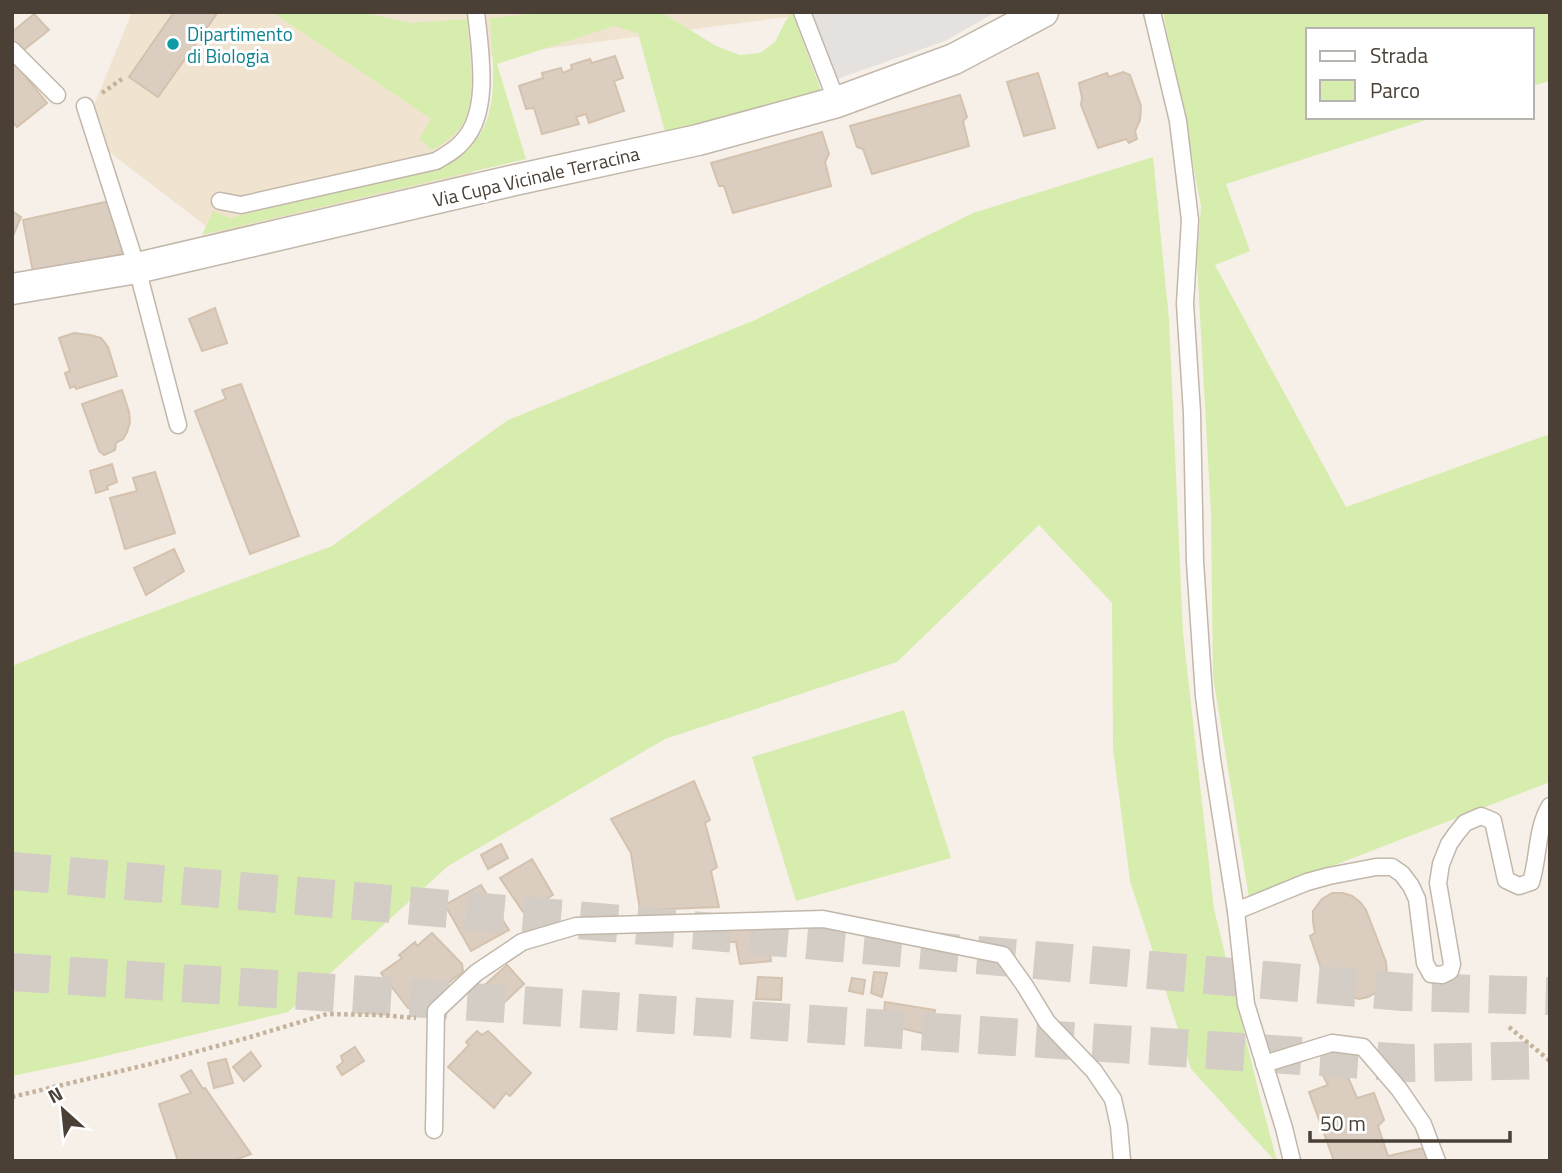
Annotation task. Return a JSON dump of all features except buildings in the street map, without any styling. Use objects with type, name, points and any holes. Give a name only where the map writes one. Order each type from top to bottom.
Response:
[{"type":"street","name":"Via Cupa Vicinale Terracina","points":[[12,289],[137,268],[698,139],[837,102],[954,58],[1043,12]]},
{"type":"lane","points":[[220,201],[241,205],[436,161],[452,152],[465,140],[473,127],[479,105],[482,83],[476,12]]},
{"type":"lane","points":[[802,12],[837,102]]},
{"type":"lane","points":[[1152,12],[1178,121],[1190,220],[1185,304],[1192,413],[1195,562],[1204,696],[1237,911],[1245,1004],[1292,1161]]},
{"type":"lane","points":[[12,50],[57,94]]},
{"type":"lane","points":[[85,106],[137,268],[178,425]]},
{"type":"lane","points":[[1237,911],[1307,882],[1376,867],[1392,867],[1402,874],[1417,899],[1425,963],[1431,974],[1442,975],[1450,971],[1452,964],[1438,883],[1441,864],[1449,844],[1465,823],[1481,816],[1493,821],[1506,880],[1519,886],[1531,882],[1542,818],[1550,806]]},
{"type":"lane","points":[[434,1130],[436,1011],[476,973],[522,942],[576,926],[823,919],[1003,955],[1047,1022],[1094,1071],[1113,1099],[1122,1161]]},
{"type":"lane","points":[[1264,1064],[1332,1043],[1363,1047],[1399,1089],[1423,1124],[1437,1161]]},
{"type":"path","points":[[102,93],[122,79]]},
{"type":"path","points":[[12,1097],[162,1061],[327,1014],[414,1019],[436,1011]]},
{"type":"path","points":[[1509,1027],[1550,1062]]},
{"type":"shaded area","points":[[132,12],[825,12],[491,56],[471,180],[215,233],[83,132]]},
{"type":"shaded area","points":[[792,12],[996,12],[945,41],[820,85]]},
{"type":"green space","points":[[272,12],[360,12],[411,23],[467,19],[471,89],[467,115],[462,125],[449,139],[432,150],[419,139],[431,119]]},
{"type":"green space","points":[[552,12],[661,12],[716,46],[740,55],[760,53],[775,42],[792,12],[822,93],[665,132],[638,33],[614,26],[497,64],[526,159],[202,235],[213,211],[230,218],[439,167],[460,155],[476,140],[485,125],[490,108],[493,72],[490,18]]},
{"type":"green space","points":[[1163,12],[1550,12],[1550,81],[1534,85],[1534,28],[1306,28],[1306,119],[1429,119],[1226,184],[1250,251],[1215,265],[1346,507],[1550,434],[1550,782],[1249,898],[1213,677],[1211,514],[1197,262],[1201,206]]},
{"type":"green space","points":[[1153,157],[1169,319],[1183,633],[1214,909],[1277,1161],[1191,1069],[1130,881],[1113,749],[1112,603],[1039,525],[897,662],[665,739],[448,866],[288,1012],[12,1076],[12,666],[332,546],[508,420],[755,320],[973,213]]},
{"type":"green space","points":[[904,710],[951,858],[796,901],[752,757]]},
{"type":"tunnel","points":[[12,871],[1403,992],[1550,996]]},
{"type":"tunnel","points":[[12,972],[1410,1063],[1550,1060]]},
{"type":"place","name":"Dipartimento di Biologia","points":[[173,44]]}]
